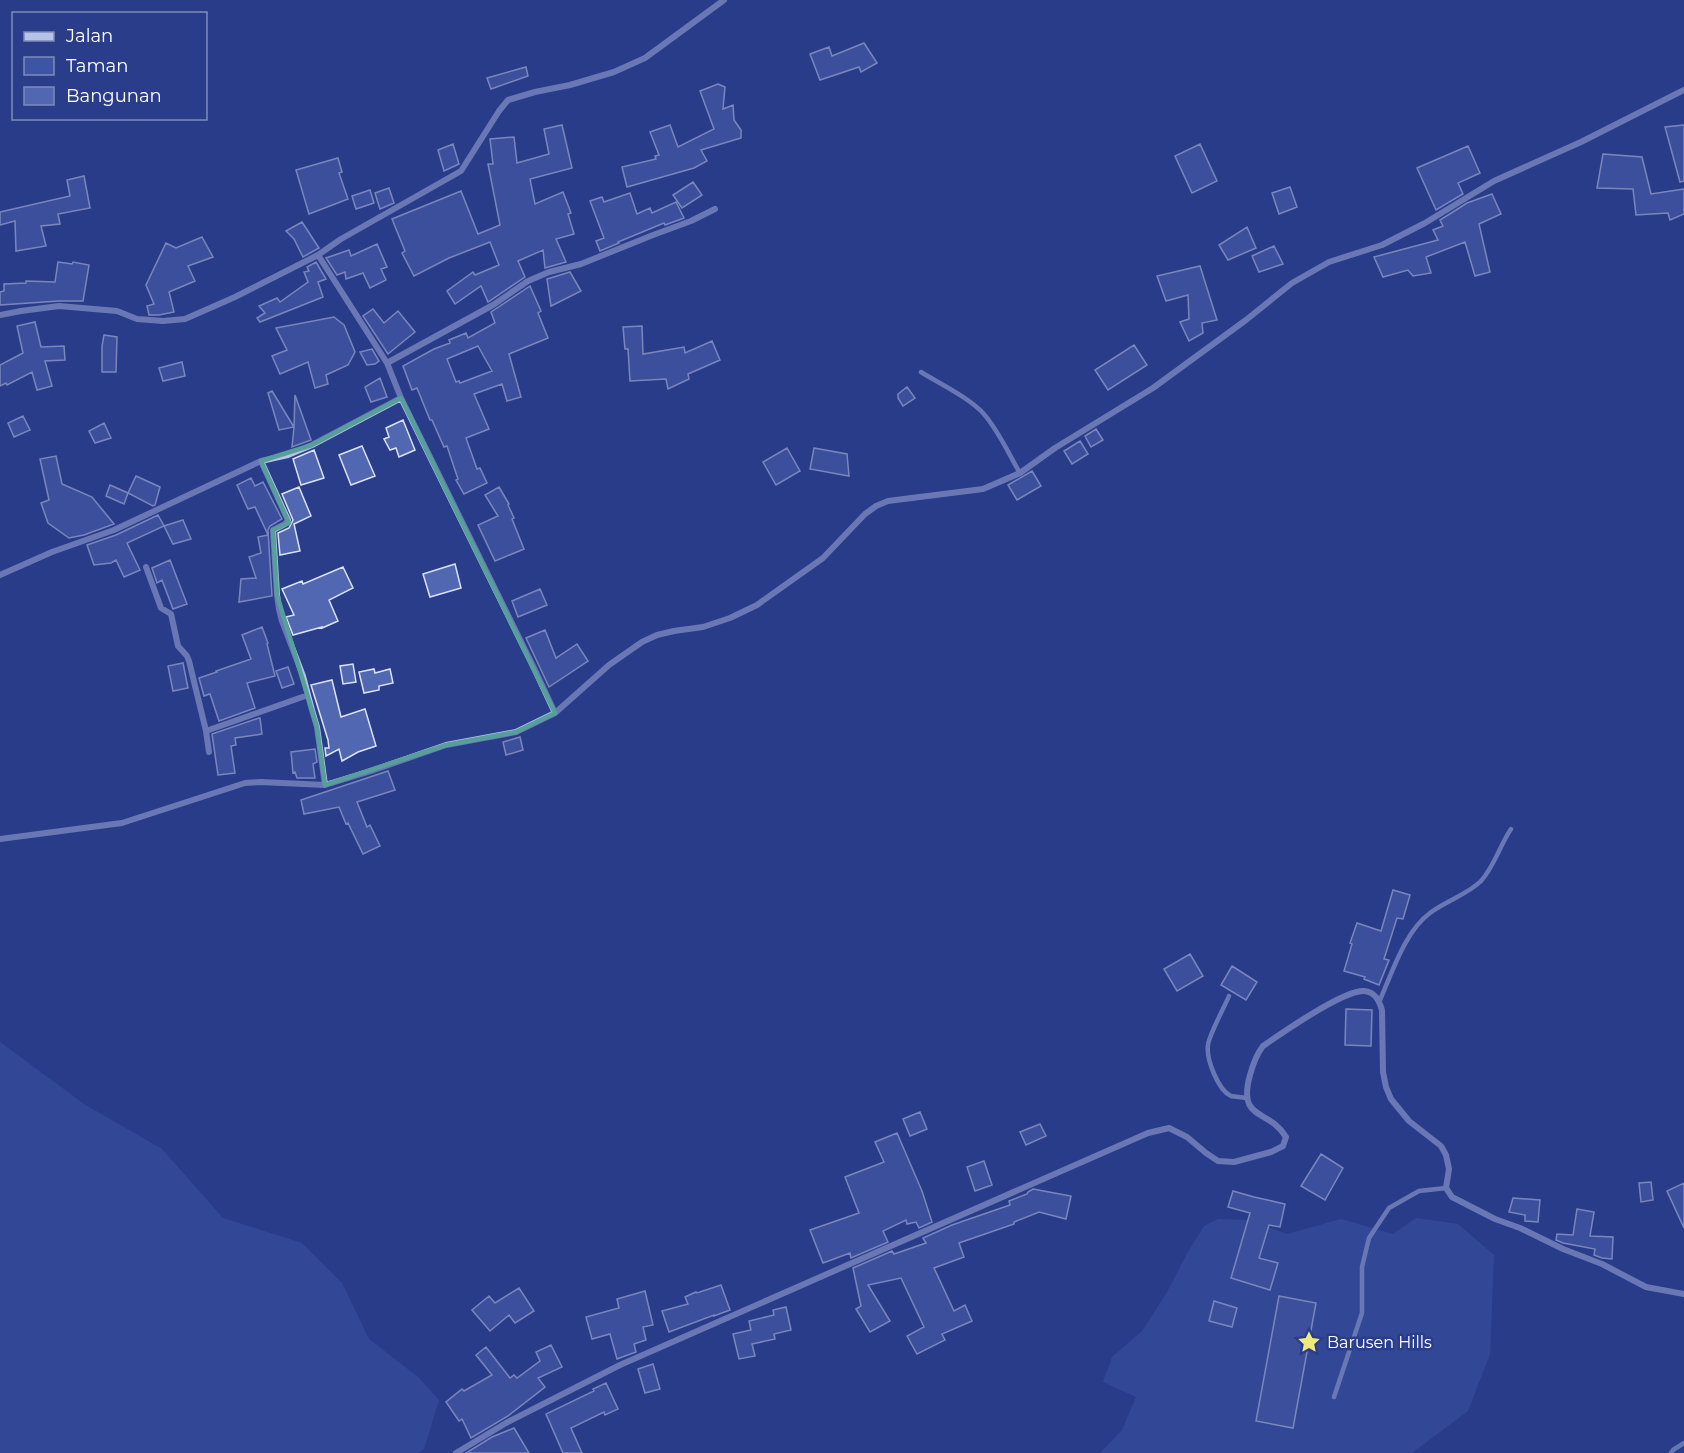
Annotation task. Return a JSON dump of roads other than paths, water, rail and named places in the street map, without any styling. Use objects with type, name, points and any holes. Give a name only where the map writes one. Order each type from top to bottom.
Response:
[{"type":"street","points":[[0,315],[59,306],[117,311],[137,319],[163,321],[185,319],[235,297],[318,255],[341,239],[461,171],[508,100],[614,72],[645,58],[724,0]]},
{"type":"street","points":[[0,839],[122,823],[245,783],[325,785],[446,745],[516,732],[555,712],[609,665],[642,642],[666,633],[703,627],[757,604],[823,558],[865,514],[876,506],[888,501],[983,489],[1020,473],[1055,448],[1153,388],[1292,283],[1329,262],[1382,245],[1425,223],[1494,181],[1581,142],[1684,90]]},
{"type":"street","points":[[387,363],[493,305],[528,281],[549,272],[581,264],[715,210]]},
{"type":"street","points":[[318,255],[387,363],[401,398],[555,712]]},
{"type":"street","points":[[0,575],[52,552],[114,530],[261,461],[312,445],[401,398]]},
{"type":"street","points":[[261,461],[288,520],[273,530],[277,595],[282,621],[296,656],[317,727],[325,785]]},
{"type":"street","points":[[146,567],[161,608],[171,614],[178,646],[188,659],[206,731],[208,752]]},
{"type":"street","points":[[206,731],[308,695]]},
{"type":"street","points":[[456,1453],[506,1423],[620,1365],[1148,1133],[1169,1128],[1187,1137],[1206,1154],[1218,1161],[1234,1162],[1271,1152],[1282,1146],[1286,1137],[1281,1128],[1250,1107],[1246,1098],[1246,1090],[1257,1053],[1263,1046],[1333,1002],[1357,992],[1365,991],[1374,994],[1380,1000],[1383,1072],[1386,1087],[1391,1099],[1409,1121],[1441,1146],[1449,1169],[1446,1188],[1452,1197],[1495,1220],[1520,1228],[1563,1249],[1602,1264],[1646,1287],[1684,1294]]},
{"type":"lane","points":[[921,372],[982,412],[993,426],[1020,473]]},
{"type":"lane","points":[[1380,1000],[1412,932],[1427,914],[1479,883],[1488,873],[1502,842],[1511,829]]},
{"type":"lane","points":[[1229,996],[1208,1045],[1209,1059],[1223,1090],[1232,1096],[1246,1098]]},
{"type":"lane","points":[[1334,1397],[1362,1312],[1362,1267],[1369,1238],[1389,1208],[1419,1191],[1446,1188]]},
{"type":"waterway","points":[[1671,1453],[1684,1443]]},
{"type":"place","name":"Barusen Hills","points":[[1309,1342]]}]
